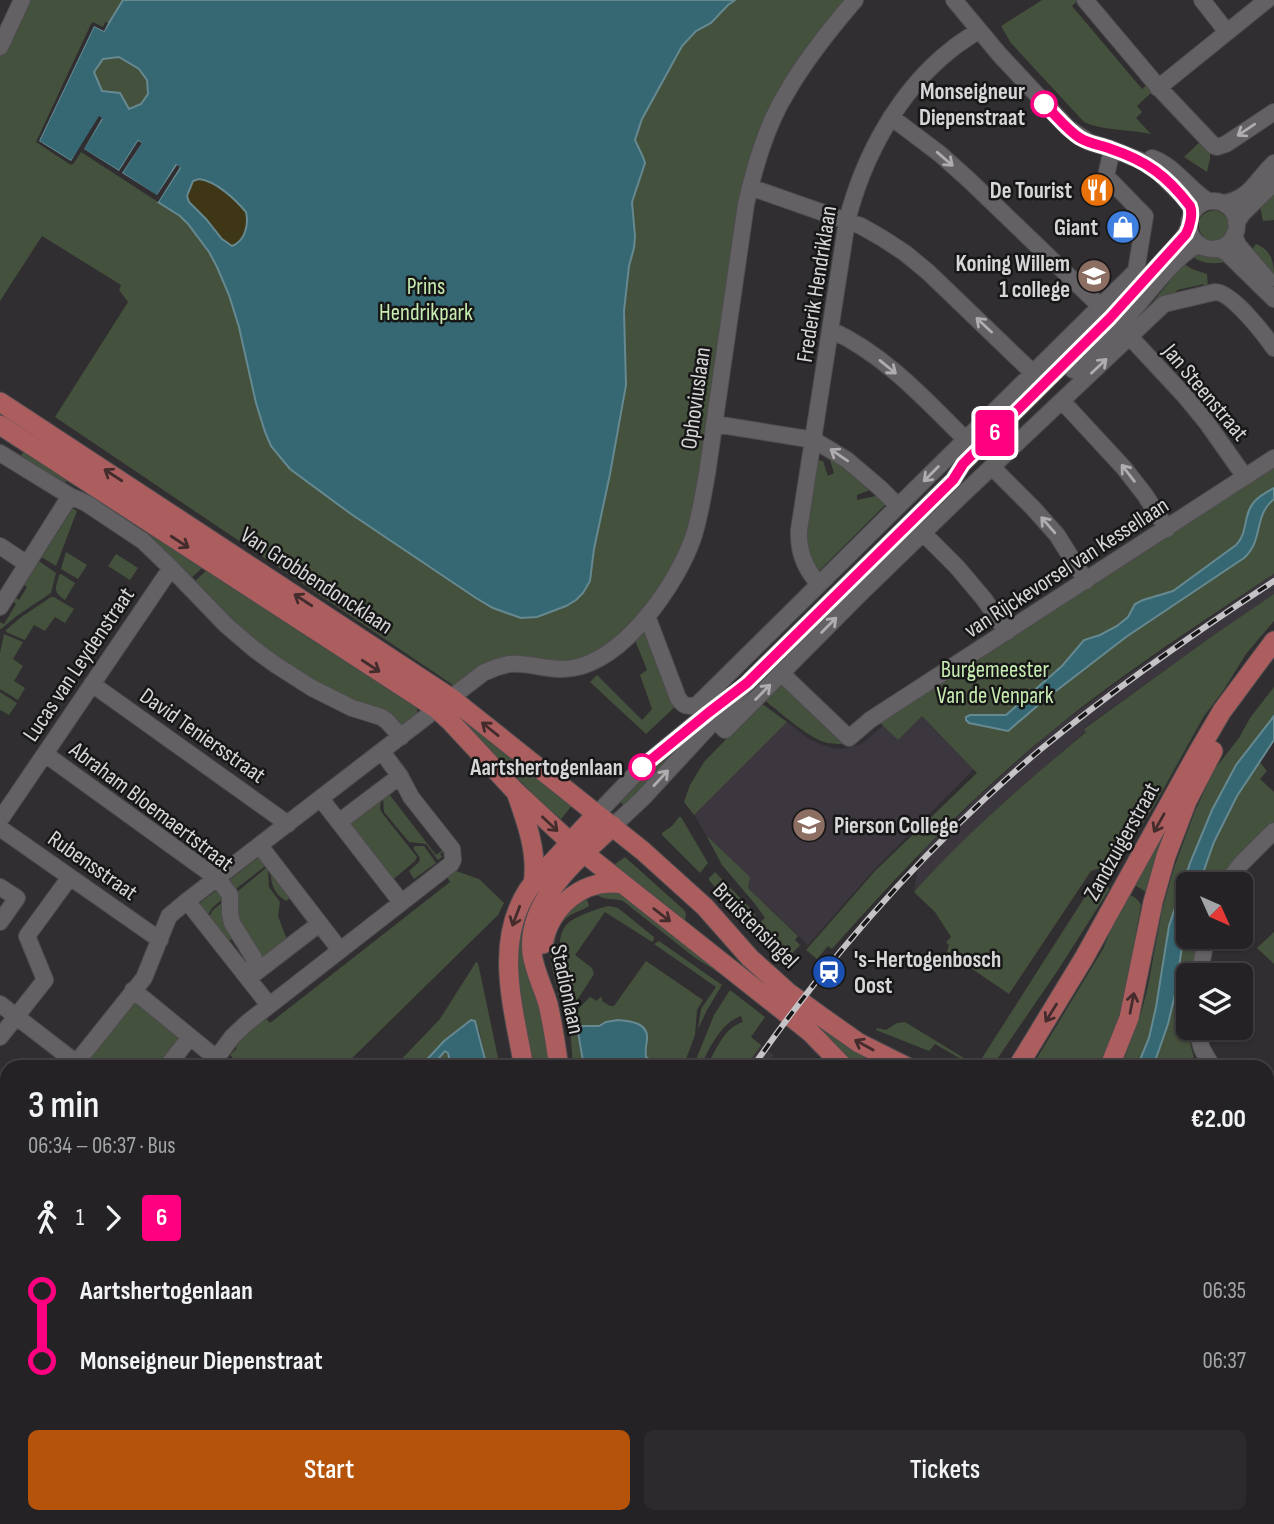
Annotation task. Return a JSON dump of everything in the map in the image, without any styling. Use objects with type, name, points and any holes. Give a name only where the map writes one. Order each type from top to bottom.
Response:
[{"type":"main road","name":"Van Grobbendoncklaan","points":[[0,402],[444,703],[605,820]]},
{"type":"main road","name":"Van Grobbendoncklaan","points":[[0,425],[444,703],[452,722],[515,791],[577,848]]},
{"type":"main road","name":"Zandzuigerstraat","points":[[1022,1060],[1084,958],[1222,711],[1274,641]]},
{"type":"main road","name":"Zandzuigerstraat","points":[[1113,1060],[1129,1018],[1153,902],[1166,856],[1187,801],[1233,718],[1274,662]]},
{"type":"main road","points":[[515,791],[535,860],[533,884]]},
{"type":"main road","points":[[523,1060],[508,953],[514,919],[533,884],[577,848],[605,820]]},
{"type":"main road","name":"Bruistensingel","points":[[605,820],[705,907],[750,958],[789,993],[859,1042],[894,1060]]},
{"type":"main road","name":"Bruistensingel","points":[[577,848],[810,1032],[837,1060]]},
{"type":"main road","name":"Stadionlaan","points":[[558,1060],[551,1018],[532,957],[531,943],[540,910],[577,848]]},
{"type":"main road","points":[[539,976],[544,937],[550,921],[561,905],[589,888],[610,883],[623,884]]},
{"type":"street","points":[[0,47],[22,0]]},
{"type":"street","name":"Ophoviuslaan","points":[[82,1060],[144,978],[169,916],[187,901],[483,673],[510,664],[553,669],[591,664],[631,634],[672,582],[693,539],[704,492],[746,204],[756,163],[785,94],[809,57],[855,0]]},
{"type":"street","points":[[954,0],[1068,128],[1089,142],[1144,162],[1159,173],[1190,206],[1192,237],[1205,247],[1218,248],[1227,253],[1274,299]]},
{"type":"street","points":[[1085,0],[1158,88],[1208,141],[1217,147],[1226,144],[1274,112]]},
{"type":"street","points":[[1202,0],[1227,32]]},
{"type":"street","points":[[1158,88],[1267,0]]},
{"type":"street","name":"Frederik Hendriklaan","points":[[819,584],[811,576],[799,544],[799,530],[847,221],[860,176],[891,117],[932,67],[979,30]]},
{"type":"street","points":[[891,117],[970,180],[1100,306]]},
{"type":"street","points":[[1112,149],[1126,150],[1157,160],[1171,168],[1199,195],[1233,211],[1238,245],[1274,287]]},
{"type":"street","points":[[647,616],[678,698],[687,706],[698,704],[1136,271],[1144,216],[1105,177],[1112,149]]},
{"type":"street","points":[[605,820],[642,799],[747,683],[953,480],[963,464],[1110,318],[1177,245],[1202,204],[1233,202],[1244,196],[1274,163]]},
{"type":"street","points":[[1218,248],[1228,243],[1243,213],[1274,183]]},
{"type":"street","points":[[750,187],[861,226],[905,253],[1033,373]]},
{"type":"street","points":[[953,480],[970,470],[1122,323],[1165,274],[1199,244]]},
{"type":"street","points":[[715,720],[725,730],[923,533],[1164,304],[1221,292],[1272,341]]},
{"type":"street","points":[[831,330],[866,350],[892,370],[965,439]]},
{"type":"street","name":"Jan Steenstraat","points":[[1130,337],[1208,423],[1245,477]]},
{"type":"street","points":[[1077,366],[1077,387]]},
{"type":"street","points":[[1062,401],[1125,468],[1167,529]]},
{"type":"street","points":[[715,424],[814,440],[847,460],[898,506]]},
{"type":"street","points":[[0,453],[69,496],[86,503],[143,541],[209,609],[254,649],[287,673],[352,708],[381,717],[401,737]]},
{"type":"street","name":"van Rijckevorsel van Kessellaan","points":[[781,673],[849,738],[870,720],[1274,458]]},
{"type":"street","points":[[992,467],[1057,535],[1086,581]]},
{"type":"street","points":[[0,607],[69,496]]},
{"type":"street","points":[[923,533],[971,583],[1007,632]]},
{"type":"street","points":[[0,546],[27,564]]},
{"type":"street","name":"Lucas van Leydenstraat","points":[[1,829],[45,754],[171,568]]},
{"type":"street","points":[[605,820],[642,767],[747,683]]},
{"type":"street","name":"David Teniersstraat","points":[[92,684],[288,824]]},
{"type":"street","points":[[215,1060],[232,1037],[248,1022],[451,864],[452,849],[411,797],[400,776],[382,752]]},
{"type":"street","name":"Abraham Bloemaertstraat","points":[[45,754],[218,878],[230,895],[232,923],[254,958],[252,976]]},
{"type":"street","points":[[339,822],[400,776]]},
{"type":"street","points":[[320,799],[401,902]]},
{"type":"street","name":"Rubensstraat","points":[[1,829],[160,940]]},
{"type":"street","points":[[1235,872],[1274,831]]},
{"type":"street","points":[[260,846],[340,950]]},
{"type":"street","points":[[0,1037],[45,979],[27,936],[69,877]]},
{"type":"street","points":[[0,887],[17,898],[0,922]]},
{"type":"street","points":[[187,901],[252,976],[269,1005]]},
{"type":"street","points":[[252,976],[319,924]]},
{"type":"street","points":[[134,990],[190,1037],[210,1060]]},
{"type":"street","points":[[0,1004],[70,1060]]},
{"type":"street","points":[[172,1060],[190,1037]]},
{"type":"street","points":[[1200,1040],[1208,1060]]},
{"type":"shaded area","points":[[1274,574],[1274,594],[1084,728],[1086,731],[997,809],[914,892],[920,853],[1049,733]]},
{"type":"shaded area","name":"Pierson College","points":[[922,716],[974,769],[874,870],[808,945],[748,888],[749,877],[706,835],[694,815],[787,722],[809,739],[842,749],[861,744],[883,726],[898,739]]},
{"type":"shaded area","points":[[761,1045],[774,1055],[771,1060],[751,1060]]},
{"type":"green space","name":"Prins Hendrikpark","points":[[26,0],[850,0],[761,135],[692,519],[677,559],[629,635],[603,655],[562,665],[515,661],[459,689],[55,417],[128,302],[119,290],[121,285],[42,236],[0,301],[0,54]]},
{"type":"green space","points":[[1042,0],[1078,0],[1072,6],[1142,89],[1148,84],[1154,90],[1137,106],[1142,112],[1136,118],[1151,134],[1100,127],[1084,122],[1011,43],[1001,26]]},
{"type":"green space","points":[[1202,140],[1210,147],[1207,172],[1184,157]]},
{"type":"green space","points":[[1274,195],[1274,220],[1263,221],[1260,206]]},
{"type":"green space","points":[[1215,210],[1226,217],[1229,228],[1225,236],[1211,242],[1201,233],[1199,226],[1205,213]]},
{"type":"green space","points":[[1256,244],[1270,256],[1274,274],[1249,253]]},
{"type":"green space","points":[[1190,255],[1219,255],[1228,261],[1204,262]]},
{"type":"green space","points":[[1181,262],[1207,274],[1208,289],[1200,292],[1204,284],[1177,290],[1172,300],[1140,318],[1169,282]]},
{"type":"green space","points":[[25,450],[77,486],[66,481],[62,486],[18,459]]},
{"type":"green space","points":[[817,460],[823,461],[828,476],[834,473],[830,460],[834,461],[870,490],[857,495],[857,500],[876,496],[885,505],[819,571],[808,549],[806,531]]},
{"type":"green space","name":"Burgemeester Van de Venpark","points":[[1274,468],[1274,487],[1254,502],[1236,545],[1173,591],[1135,604],[1128,617],[1117,626],[1084,640],[1063,666],[1005,715],[970,715],[1008,730],[1126,637],[1244,558],[1264,508],[1274,499],[1274,574],[1133,669],[1078,710],[1022,756],[938,835],[832,949],[828,946],[817,959],[806,950],[875,871],[977,773],[922,716],[898,740],[879,722]]},
{"type":"green space","points":[[92,496],[203,567],[189,580],[89,500]]},
{"type":"green space","points":[[69,506],[77,511],[56,566],[38,555],[40,552],[44,554],[68,516],[64,513]]},
{"type":"green space","points":[[66,552],[87,565],[78,579],[61,569]]},
{"type":"green space","points":[[116,554],[138,568],[130,580],[108,566]]},
{"type":"green space","points":[[36,559],[56,573],[51,593],[0,629],[0,622],[4,624],[16,604],[11,600],[13,596],[19,600],[27,587],[21,583]]},
{"type":"green space","points":[[210,567],[417,706],[417,714],[403,726],[398,725],[333,694],[256,645],[192,584]]},
{"type":"green space","points":[[61,574],[75,583],[65,600],[56,589]]},
{"type":"green space","points":[[1274,594],[1274,621],[1246,654],[1204,716],[1154,806],[1110,875],[1100,868],[1091,871],[1009,994],[947,952],[949,945],[946,942],[951,937],[935,912],[914,892],[997,809],[1086,732],[1084,729]]},
{"type":"green space","points":[[51,597],[74,609],[65,623],[55,617],[45,631],[34,625],[25,640],[6,632],[20,618]]},
{"type":"green space","points":[[645,630],[679,703],[646,734],[590,682],[597,675],[642,720],[652,709],[640,675],[647,670],[635,640]]},
{"type":"green space","points":[[4,634],[23,642],[13,659],[23,666],[14,681],[25,688],[18,700],[0,689],[0,653]]},
{"type":"green space","points":[[783,685],[844,738],[843,744],[821,741],[799,728],[764,700],[777,687]]},
{"type":"green space","points":[[1274,687],[1274,716],[1236,765],[1212,810],[1187,872],[1176,872],[1176,905],[1169,926],[1149,1038],[1140,1060],[1124,1060],[1142,1010],[1162,910],[1175,865],[1214,770],[1239,738],[1250,718]]},
{"type":"green space","points":[[0,692],[17,703],[9,715],[0,710]]},
{"type":"green space","points":[[761,703],[787,722],[694,815],[684,802],[690,785],[704,762]]},
{"type":"green space","points":[[466,716],[574,803],[561,819],[460,720]]},
{"type":"green space","points":[[698,729],[626,807],[620,802],[667,755]]},
{"type":"green space","points":[[1259,761],[1267,771],[1260,779],[1274,792],[1274,825],[1230,872],[1203,872],[1223,822]]},
{"type":"green space","points":[[386,790],[436,855],[444,851],[440,854],[442,857],[438,860],[426,844],[409,842],[384,812],[383,797]]},
{"type":"green space","points":[[381,799],[382,813],[417,857],[390,882],[345,821]]},
{"type":"green space","points":[[1171,813],[1146,892],[1133,884]]},
{"type":"green space","points":[[679,817],[708,863],[700,873],[662,835]]},
{"type":"green space","points":[[706,835],[750,877],[748,888],[798,936],[795,940],[800,945],[791,955],[778,958],[770,953],[709,880],[715,872],[760,922],[765,918],[722,865]]},
{"type":"green space","points":[[424,846],[436,863],[414,879],[409,871],[420,858],[413,848]]},
{"type":"green space","points":[[262,855],[269,863],[232,892],[224,884]]},
{"type":"green space","points":[[625,857],[684,910],[685,921],[611,867]]},
{"type":"green space","points":[[270,866],[294,895],[286,901],[273,886]]},
{"type":"green space","points":[[266,868],[269,887],[280,902],[278,916],[287,940],[256,969],[235,927],[232,896]]},
{"type":"green space","points":[[453,870],[479,879],[504,903],[498,915],[350,1060],[233,1060],[230,1055],[237,1048],[233,1045],[264,1016],[270,1023],[450,882],[446,875]]},
{"type":"green space","points":[[1107,881],[1109,890],[1058,970],[996,1060],[981,1060],[1086,895],[1096,883]]},
{"type":"green space","points":[[222,886],[226,896],[208,915],[196,906]]},
{"type":"green space","points":[[541,889],[539,1001],[554,1060],[533,1060],[518,992],[514,947],[531,896]]},
{"type":"green space","points":[[595,892],[623,893],[747,991],[694,957],[623,901],[604,898]]},
{"type":"green space","points":[[1127,895],[1136,898],[1141,905],[1127,1002],[1106,1060],[1036,1060],[1103,949]]},
{"type":"green space","points":[[586,896],[589,906],[569,916],[556,934],[555,958],[566,1005],[561,1004],[551,960],[552,939],[563,915]]},
{"type":"green space","points":[[225,900],[235,936],[226,944],[207,920],[213,910]]},
{"type":"green space","points":[[609,906],[618,908],[654,937],[654,940],[652,942],[605,912],[575,955],[592,968],[594,974],[576,1002],[569,1006],[560,955],[564,928],[577,917]]},
{"type":"green space","points":[[1274,932],[1274,964],[1257,948]]},
{"type":"green space","points":[[659,941],[722,985],[698,1029],[701,1009],[716,987],[654,944]]},
{"type":"green space","points":[[1182,949],[1199,949],[1196,963],[1180,963]]},
{"type":"green space","points":[[646,961],[703,1000],[697,1010],[695,1035],[686,1060],[652,1060],[646,1057],[646,1031],[638,1023],[606,1022],[599,1026],[587,1060],[572,1060],[569,1013],[577,1010],[590,997],[597,1001],[600,997],[602,1001],[614,1006]]},
{"type":"green space","points":[[476,962],[478,963],[499,1060],[485,1060],[479,1030],[471,1020],[444,1041],[426,1060],[401,1060],[440,1019]]},
{"type":"green space","points":[[1176,986],[1176,1040],[1190,1040],[1194,1057],[1190,1060],[1156,1060],[1166,1028]]},
{"type":"green space","points":[[730,990],[765,1017],[751,1037],[761,1045],[751,1060],[710,1060],[730,1029],[743,1022],[741,1016],[721,1031],[703,1060],[696,1060],[714,1015]]},
{"type":"green space","points":[[138,999],[186,1037],[168,1060],[89,1060]]},
{"type":"green space","points":[[813,1021],[883,1060],[850,1060],[809,1025]]},
{"type":"green space","points":[[905,1022],[967,1060],[935,1044],[929,1051],[876,1030],[886,1030],[897,1023]]},
{"type":"green space","points":[[445,1051],[448,1053],[450,1060],[438,1060]]},
{"type":"sand","points":[[199,179],[231,196],[246,212],[245,232],[236,244],[232,246],[222,239],[189,202],[187,196],[193,181]]},
{"type":"water","name":"Prins Hendrikpark","points":[[123,0],[735,0],[711,23],[696,31],[682,46],[642,119],[635,140],[645,163],[632,202],[635,236],[624,311],[626,385],[590,581],[576,600],[537,617],[521,618],[493,608],[351,514],[290,469],[271,446],[265,432],[239,327],[217,267],[188,224],[158,202],[180,168],[176,165],[157,196],[122,173],[141,143],[138,141],[119,171],[83,149],[102,119],[71,161],[39,141],[94,26],[104,31]],"holes":[[[119,57],[139,69],[147,80],[148,94],[141,104],[129,109],[120,93],[102,91],[94,72],[103,59]],[[199,179],[231,196],[246,212],[245,232],[236,244],[232,246],[222,239],[189,202],[187,196],[193,181]]]},
{"type":"water","points":[[1274,488],[1274,499],[1263,513],[1254,544],[1244,558],[1126,637],[1008,731],[969,723],[966,720],[970,715],[1006,715],[1062,666],[1084,640],[1117,626],[1128,617],[1135,604],[1173,591],[1236,545],[1254,502]]},
{"type":"water","points":[[1274,716],[1274,740],[1237,796],[1214,842],[1203,872],[1187,872],[1212,810],[1236,765]]},
{"type":"water","points":[[1176,905],[1176,949],[1182,949],[1180,963],[1176,963],[1176,990],[1155,1060],[1140,1060],[1149,1038],[1156,1007],[1169,926]]},
{"type":"water","points":[[471,1020],[475,1021],[485,1060],[450,1060],[445,1051],[437,1060],[426,1060],[444,1041]]},
{"type":"water","points":[[618,1020],[642,1026],[647,1034],[646,1057],[648,1060],[583,1060],[577,1026],[599,1026]]},
{"type":"pier","points":[[93,22],[103,27],[105,22],[108,23],[104,31],[94,26],[39,141],[71,161],[99,116],[102,118],[84,149],[119,171],[138,141],[142,143],[122,173],[157,195],[177,165],[180,167],[158,202],[81,152],[71,165],[36,142]]},
{"type":"railway","points":[[758,1060],[850,940],[961,821],[1069,726],[1185,641],[1274,581]]},
{"type":"bus line","name":"6","points":[[642,767],[747,683],[953,480],[963,464],[1110,318],[1186,234],[1192,213],[1190,206],[1159,173],[1144,162],[1077,136],[1044,104]]},
{"type":"place","name":"Monseigneur Diepenstraat","points":[[1044,104]]},
{"type":"place","name":"De Tourist","points":[[1097,190]]},
{"type":"place","name":"Giant","points":[[1123,227]]},
{"type":"place","name":"Koning Willem 1 college","points":[[1094,276]]},
{"type":"place","name":"Aartshertogenlaan","points":[[642,767]]},
{"type":"place","name":"Pierson College","points":[[809,825]]},
{"type":"place","name":"'s-Hertogenbosch Oost","points":[[829,972]]}]
